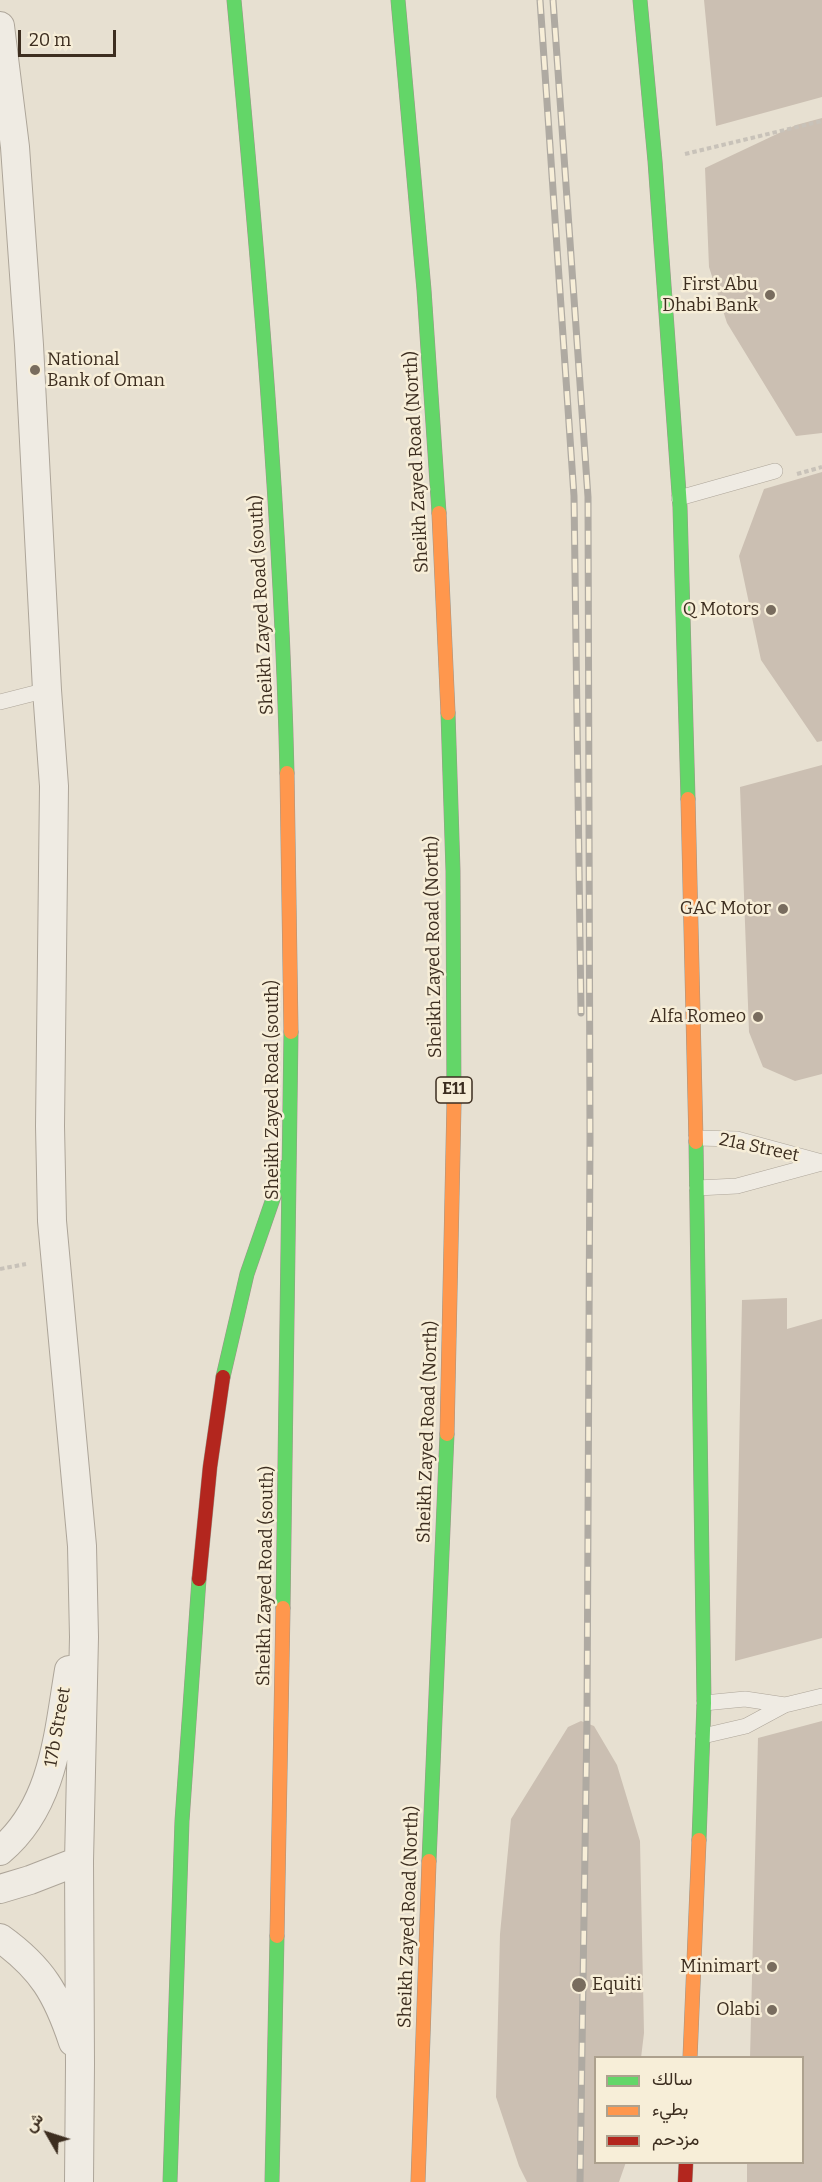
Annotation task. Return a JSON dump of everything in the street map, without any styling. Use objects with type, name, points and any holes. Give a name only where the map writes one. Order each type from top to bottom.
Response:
[{"type":"main road","name":"Sheikh Zayed Road (south)","points":[[234,0],[272,429],[283,652],[290,874],[292,1146],[272,2182]]},
{"type":"main road","name":"Sheikh Zayed Road (North)","points":[[398,0],[430,371],[445,633],[453,895],[454,1158],[448,1420],[418,2175],[422,2182]]},
{"type":"main road","points":[[640,0],[655,161],[679,498],[696,1138],[704,1703],[690,2056]]},
{"type":"main road","points":[[170,2182],[174,2021],[188,1706],[212,1445],[221,1383],[242,1293],[269,1203],[292,1146]]},
{"type":"main road","points":[[685,2182],[686,2164]]},
{"type":"street","points":[[0,26],[16,159],[54,786],[51,1221],[82,1546],[84,1637],[79,1861],[79,2182]]},
{"type":"street","name":"17b Street","points":[[0,1851],[36,1808],[53,1764],[82,1588]]},
{"type":"street","points":[[0,1889],[79,1861]]},
{"type":"street","points":[[0,1938],[36,1968],[51,1988],[63,2010],[80,2064]]},
{"type":"lane","points":[[679,498],[774,471]]},
{"type":"lane","points":[[0,702],[47,690]]},
{"type":"lane","name":"21a Street","points":[[696,1138],[737,1139],[822,1163]]},
{"type":"lane","name":"21a Street","points":[[697,1188],[747,1184],[822,1163]]},
{"type":"lane","points":[[703,1736],[746,1726],[785,1705],[822,1696]]},
{"type":"lane","points":[[704,1703],[745,1699],[785,1705]]},
{"type":"path","points":[[655,161],[822,122]]},
{"type":"building","points":[[704,0],[822,0],[822,97],[716,126]]},
{"type":"building","name":"First Abu Dhabi Bank","points":[[822,118],[822,433],[796,436],[727,323],[709,267],[705,168],[796,125]]},
{"type":"building","points":[[822,472],[822,741],[817,742],[761,660],[739,556],[764,489]]},
{"type":"building","name":"GAC Motor","points":[[822,765],[822,1074],[795,1081],[763,1067],[749,1032],[740,787]]},
{"type":"building","points":[[787,1298],[787,1329],[822,1319],[822,1638],[735,1661],[742,1300]]},
{"type":"building","name":"Equiti","points":[[581,1721],[594,1726],[617,1765],[640,1841],[644,2033],[641,2056],[594,2056],[594,2164],[625,2164],[619,2182],[527,2182],[519,2166],[496,2097],[500,1934],[511,1819],[568,1727]]},
{"type":"building","points":[[822,1721],[822,2182],[747,2182],[747,2164],[804,2164],[804,2056],[750,2056],[758,1738]]},
{"type":"railway","points":[[540,0],[574,496],[581,1013]]},
{"type":"railway","points":[[553,0],[588,497],[590,1137],[587,1718],[580,2182]]},
{"type":"traffic: fast","points":[[234,0],[260,289],[274,483],[287,773]]},
{"type":"traffic: fast","points":[[398,0],[424,290],[439,513]]},
{"type":"traffic: fast","points":[[640,0],[655,161],[680,507],[688,799]]},
{"type":"traffic: fast","points":[[448,713],[453,871],[454,1103]]},
{"type":"traffic: fast","points":[[283,1608],[291,1032]]},
{"type":"traffic: fast","points":[[696,1142],[704,1703],[699,1840]]},
{"type":"traffic: fast","points":[[223,1377],[247,1274],[284,1167]]},
{"type":"traffic: fast","points":[[429,1861],[447,1434]]},
{"type":"traffic: fast","points":[[170,2182],[182,1821],[199,1579]]},
{"type":"traffic: fast","points":[[272,2182],[277,1936]]},
{"type":"traffic: slow","points":[[439,513],[448,713]]},
{"type":"traffic: slow","points":[[287,773],[291,1032]]},
{"type":"traffic: slow","points":[[688,799],[696,1142]]},
{"type":"traffic: slow","points":[[447,1434],[454,1103]]},
{"type":"traffic: slow","points":[[277,1936],[283,1608]]},
{"type":"traffic: slow","points":[[690,2056],[699,1840]]},
{"type":"traffic: slow","points":[[418,2182],[429,1861]]},
{"type":"traffic: jam","points":[[199,1579],[210,1467],[223,1377]]},
{"type":"traffic: jam","points":[[685,2182],[686,2164]]},
{"type":"place","name":"First Abu Dhabi Bank","points":[[770,295]]},
{"type":"place","name":"National Bank of Oman","points":[[35,370]]},
{"type":"place","name":"Q Motors","points":[[771,610]]},
{"type":"place","name":"GAC Motor","points":[[783,909]]},
{"type":"place","name":"Alfa Romeo","points":[[758,1017]]},
{"type":"place","name":"Minimart","points":[[772,1967]]},
{"type":"place","name":"Equiti","points":[[579,1985]]},
{"type":"place","name":"Olabi","points":[[772,2010]]}]
